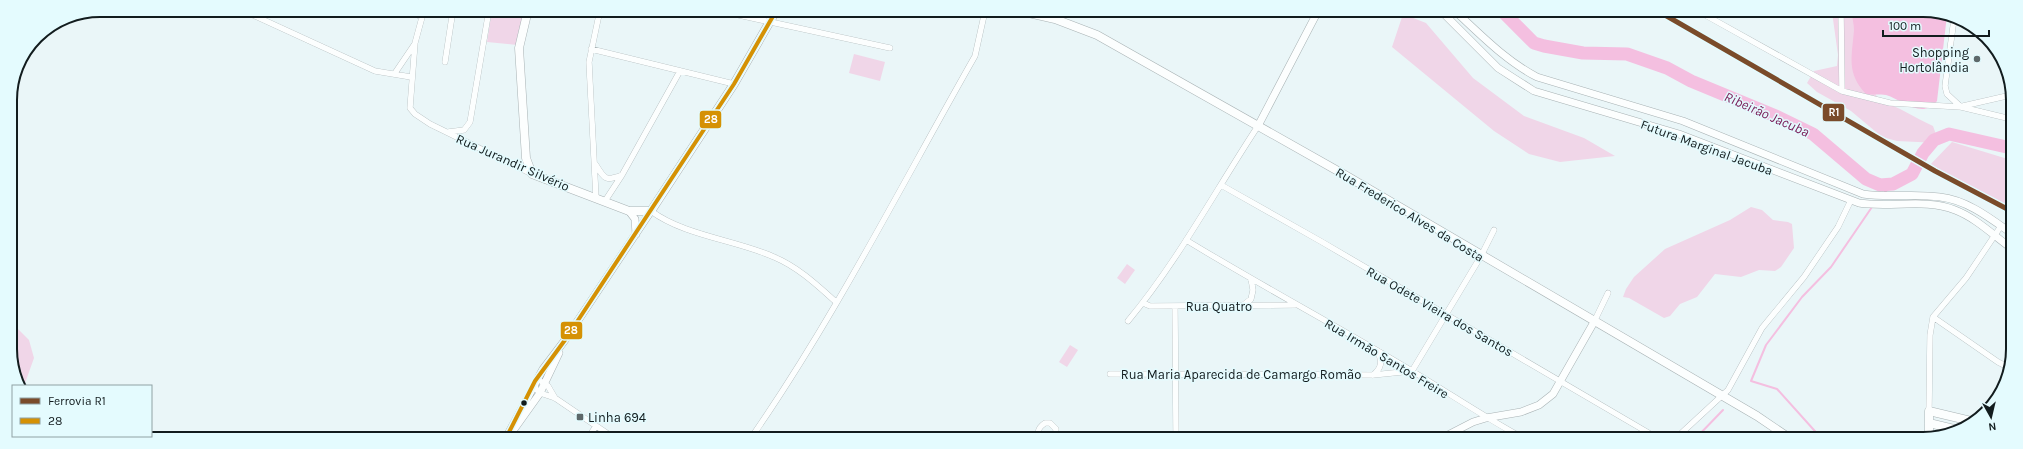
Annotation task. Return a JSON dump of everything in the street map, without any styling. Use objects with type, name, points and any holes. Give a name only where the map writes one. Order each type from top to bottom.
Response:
[{"type":"main road","points":[[526,17],[519,48],[526,158],[532,174]]},
{"type":"main road","points":[[651,211],[734,84],[773,17]]},
{"type":"main road","name":"Rua Frederico Alves da Costa","points":[[1046,17],[1096,35],[1258,126],[1720,395],[1780,432]]},
{"type":"main road","name":"Rua Jurandir Silvério","points":[[532,174],[629,210],[651,211]]},
{"type":"main road","points":[[1929,432],[1929,411],[1966,420]]},
{"type":"main road","points":[[1929,424],[1950,427]]},
{"type":"street","points":[[257,17],[375,71],[395,73],[412,77],[415,43],[422,18]]},
{"type":"street","points":[[445,62],[452,17]]},
{"type":"street","points":[[446,132],[464,130],[470,122],[489,17]]},
{"type":"street","points":[[596,198],[589,62],[598,17]]},
{"type":"street","points":[[747,17],[890,48]]},
{"type":"street","points":[[755,432],[776,402],[836,302],[975,56],[984,17]]},
{"type":"street","points":[[1128,321],[1143,303],[1186,240],[1258,126],[1315,17]]},
{"type":"street","name":"Futura Marginal Jacuba","points":[[1447,17],[1498,68],[1534,91],[1679,134],[1851,200],[1881,205],[1937,205],[1954,209],[1970,218],[2006,244]]},
{"type":"street","name":"Futura Marginal Jacuba","points":[[1462,17],[1504,56],[1520,68],[1537,77],[1683,121],[1857,192],[1876,196],[1934,196],[1954,200],[1974,208],[2006,230]]},
{"type":"street","points":[[1707,17],[1842,91],[1890,103],[1961,107],[2006,118]]},
{"type":"street","points":[[1842,17],[1842,91]]},
{"type":"street","points":[[1954,22],[1945,86],[1947,94],[1961,107]]},
{"type":"street","points":[[395,73],[415,43]]},
{"type":"street","points":[[591,49],[734,84]]},
{"type":"street","points":[[605,201],[622,175],[680,71]]},
{"type":"street","name":"Rua Jurandir Silvério","points":[[412,77],[410,108],[419,117],[446,132],[532,174]]},
{"type":"street","points":[[1961,107],[2006,96]]},
{"type":"street","points":[[595,165],[604,178],[608,180],[622,175]]},
{"type":"street","name":"Rua Odete Vieira dos Santos","points":[[1221,185],[1647,432]]},
{"type":"street","points":[[1682,432],[1720,395],[1728,390],[1762,328],[1804,277],[1838,227],[1851,200]]},
{"type":"street","points":[[629,210],[635,219],[636,234]]},
{"type":"street","points":[[510,432],[535,382],[565,340],[651,211],[677,225],[774,256],[808,278],[836,302]]},
{"type":"street","points":[[1929,411],[1930,335],[1933,317],[1966,278],[1993,235],[2001,226]]},
{"type":"street","points":[[1412,371],[1445,314],[1482,256],[1494,230]]},
{"type":"street","name":"Rua Irmão Santos Freire","points":[[1186,240],[1412,371],[1486,418],[1512,432]]},
{"type":"street","points":[[1241,306],[1251,299],[1253,290],[1251,279]]},
{"type":"street","points":[[1454,432],[1473,422],[1486,418],[1521,412],[1539,405],[1553,394],[1594,322],[1608,293]]},
{"type":"street","name":"Rua Quatro","points":[[1143,303],[1150,306],[1296,305]]},
{"type":"street","points":[[1175,306],[1176,432]]},
{"type":"street","points":[[1933,317],[2004,365]]},
{"type":"street","points":[[511,432],[540,393],[565,340]]},
{"type":"street","name":"Rua Maria Aparecida de Camargo Romão","points":[[1373,375],[1379,370],[1381,365],[1378,351]]},
{"type":"street","name":"Rua Maria Aparecida de Camargo Romão","points":[[1110,374],[1373,375],[1412,371]]},
{"type":"street","points":[[535,382],[545,383]]},
{"type":"street","points":[[535,382],[536,388],[540,393],[555,398],[605,432]]},
{"type":"street","points":[[545,383],[555,398]]},
{"type":"street","points":[[1038,432],[1039,429],[1046,423],[1054,426],[1056,432]]},
{"type":"street","points":[[592,432],[596,426]]},
{"type":"shaded area","points":[[491,17],[524,17],[517,45],[487,42]]},
{"type":"shaded area","points":[[1402,17],[1411,17],[1426,23],[1473,78],[1524,116],[1584,138],[1615,156],[1560,162],[1529,154],[1494,131],[1392,47]]},
{"type":"shaded area","points":[[1833,17],[1867,17],[1874,91],[1879,101],[1900,109],[1933,126],[1939,143],[1897,141],[1882,137],[1851,111],[1817,92],[1807,83],[1814,71],[1837,66],[1838,55]]},
{"type":"shaded area","points":[[1853,17],[1923,17],[1946,20],[1937,101],[1925,109],[1919,109],[1886,95],[1866,94],[1855,79],[1853,71],[1852,56],[1854,30]]},
{"type":"shaded area","points":[[854,54],[885,62],[880,81],[849,73]]},
{"type":"shaded area","points":[[1952,142],[2006,158],[2006,206],[1928,167]]},
{"type":"shaded area","points":[[1751,207],[1762,210],[1773,220],[1792,224],[1794,248],[1781,267],[1775,271],[1759,270],[1741,277],[1715,274],[1697,297],[1680,304],[1670,316],[1664,318],[1629,298],[1623,297],[1626,289],[1634,277],[1665,249],[1730,220]]},
{"type":"shaded area","points":[[1127,264],[1135,270],[1125,284],[1117,278]]},
{"type":"shaded area","points":[[17,328],[29,340],[34,358],[25,384],[18,360]]},
{"type":"shaded area","points":[[1070,345],[1078,350],[1067,367],[1059,362]]},
{"type":"waterway","name":"Ribeirão Jacuba","points":[[1508,17],[1534,43],[1583,53],[1627,54],[1667,68],[1691,81],[1778,117],[1813,134],[1866,179],[1880,185],[1893,184],[1912,174],[1923,153],[1934,140],[1949,134],[2006,147]]},
{"type":"waterway","points":[[1884,193],[1893,184]]},
{"type":"waterway","points":[[1816,432],[1777,389],[1751,381],[1766,345],[1802,297],[1831,267],[1872,207]]},
{"type":"waterway","points":[[1702,432],[1723,410]]},
{"type":"rail line","name":"R1","points":[[1668,17],[1935,171],[2006,208]]},
{"type":"transit line","name":"28","points":[[509,432],[535,381],[565,340],[734,84],[773,17]]},
{"type":"place","name":"Shopping Hortolândia","points":[[1977,59]]},
{"type":"place","name":"Linha 694","points":[[580,417]]}]
